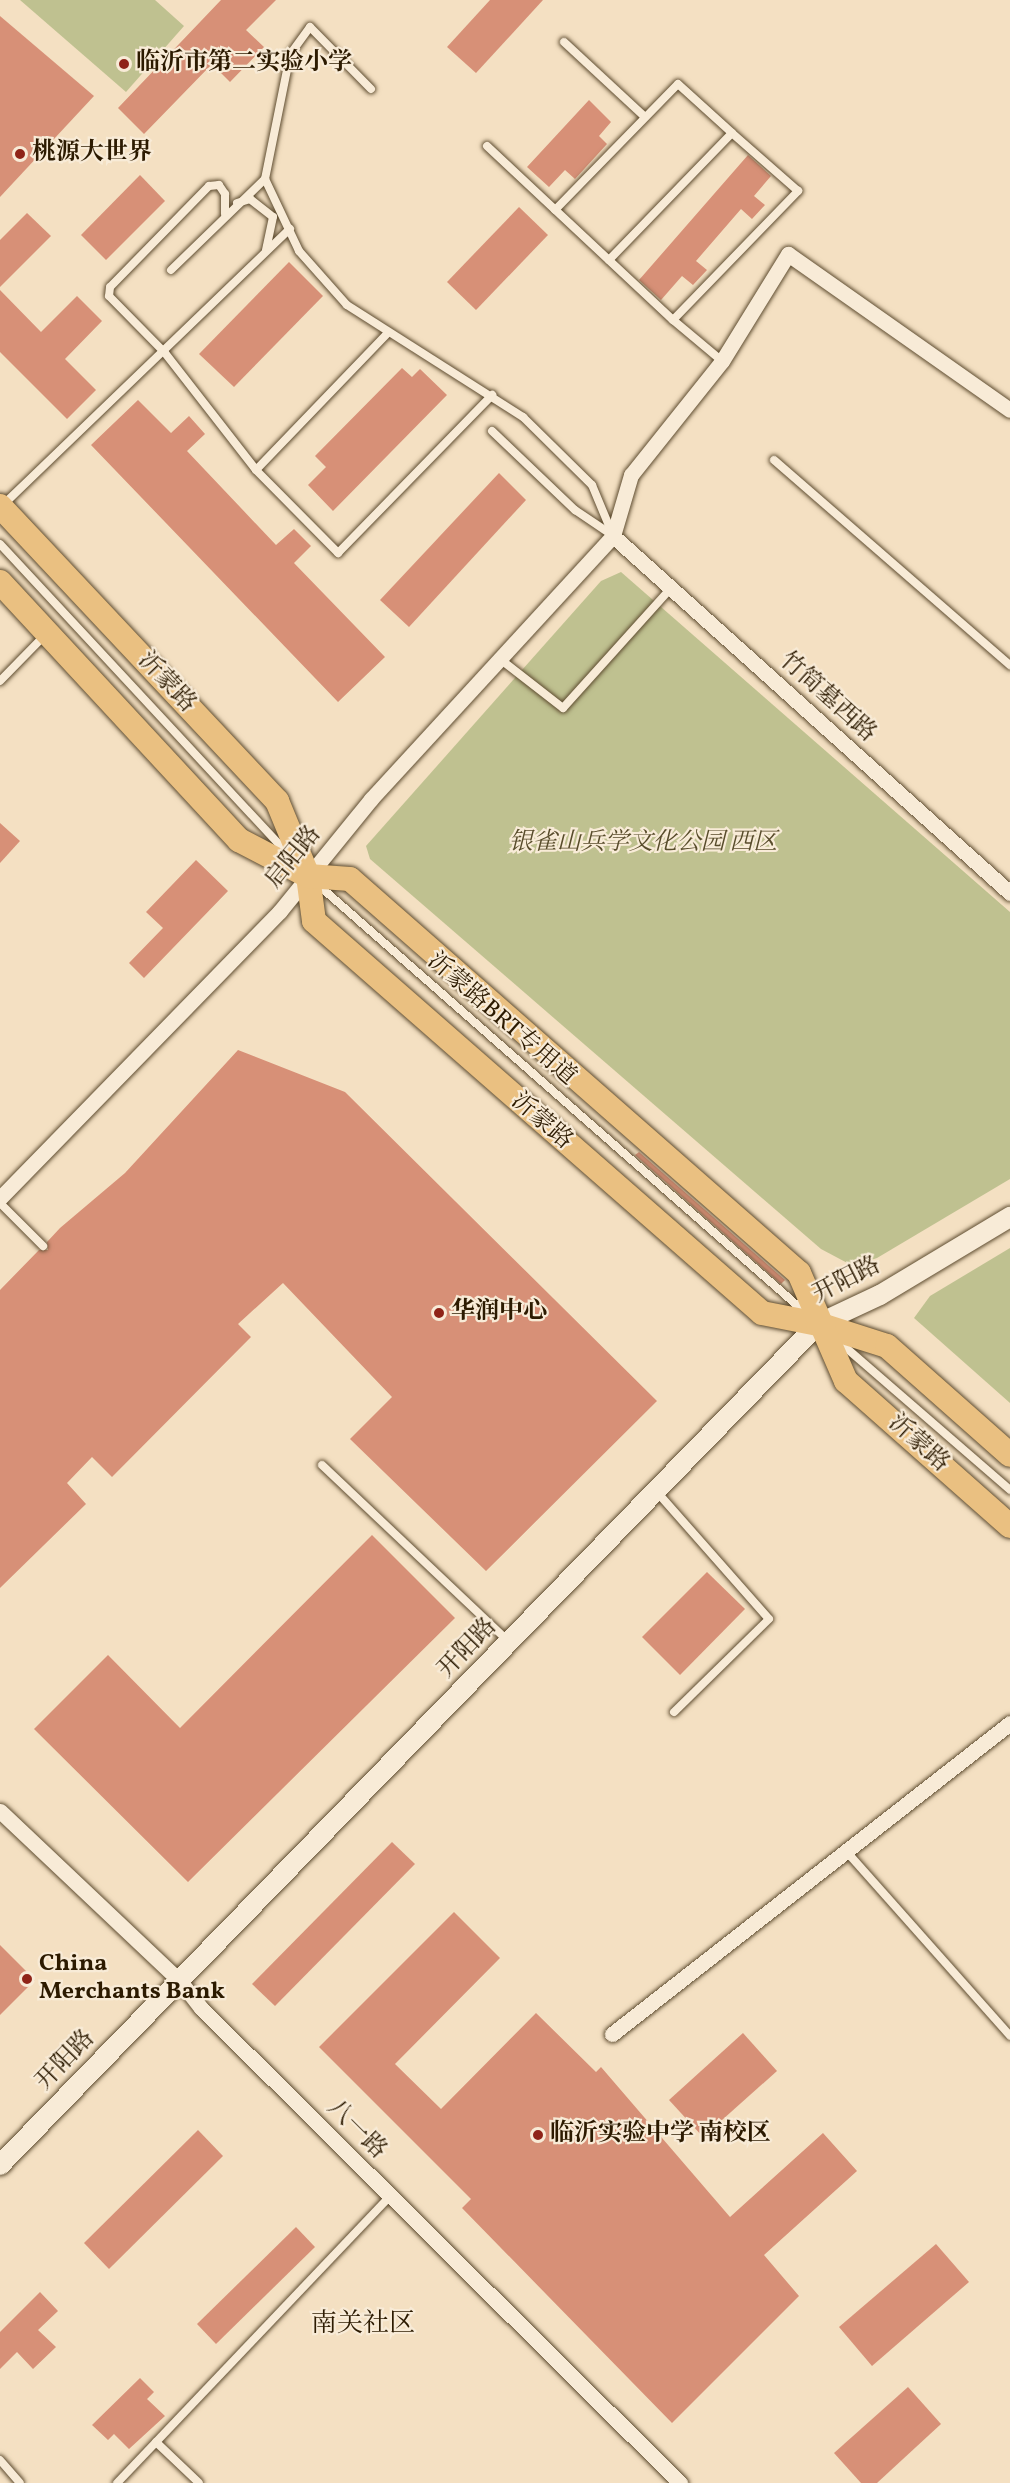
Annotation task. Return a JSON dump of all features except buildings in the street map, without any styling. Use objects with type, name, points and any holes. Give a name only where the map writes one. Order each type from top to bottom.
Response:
[{"type":"main road","name":"沂蒙路","points":[[0,507],[277,801],[308,876],[314,921],[537,1120],[762,1313],[818,1324],[887,1346],[1010,1455]]},
{"type":"main road","name":"沂蒙路","points":[[0,582],[239,840],[308,876],[350,879],[799,1273],[818,1324],[846,1380],[1010,1526]]},
{"type":"street","points":[[613,536],[631,475],[722,361],[788,254],[1010,410]]},
{"type":"street","name":"竹简墓西路","points":[[613,536],[1010,893]]},
{"type":"street","name":"启阳路","points":[[0,1198],[272,920],[308,876],[500,659],[613,536]]},
{"type":"street","name":"开阳路","points":[[0,2165],[818,1324],[880,1295],[1010,1216]]},
{"type":"street","points":[[612,2034],[1010,1723]]},
{"type":"street","name":"八一路","points":[[0,1811],[180,1981],[201,2008],[680,2483]]},
{"type":"lane","points":[[371,88],[310,27],[290,56],[265,179],[299,251],[347,305],[387,334],[492,395],[523,417],[592,485],[613,536]]},
{"type":"lane","points":[[564,42],[645,117]]},
{"type":"lane","points":[[555,210],[678,84],[798,191],[674,320]]},
{"type":"lane","points":[[609,260],[732,133]]},
{"type":"lane","points":[[487,147],[674,320],[722,361]]},
{"type":"lane","points":[[171,270],[236,203],[265,179]]},
{"type":"lane","points":[[225,214],[225,194],[219,185],[209,186],[110,287],[110,296],[165,353],[256,470],[338,553],[492,395]]},
{"type":"lane","points":[[236,203],[250,199],[273,217],[273,232],[265,254]]},
{"type":"lane","points":[[0,507],[165,353],[290,229]]},
{"type":"lane","points":[[256,470],[387,334]]},
{"type":"lane","points":[[492,432],[575,510],[613,536]]},
{"type":"lane","points":[[774,460],[1010,665]]},
{"type":"lane","points":[[0,544],[308,876]]},
{"type":"lane","points":[[500,659],[563,708],[671,588]]},
{"type":"lane","points":[[0,681],[48,632]]},
{"type":"lane","points":[[0,1203],[43,1246]]},
{"type":"lane","points":[[818,1324],[1010,1490]]},
{"type":"lane","points":[[322,1465],[510,1643]]},
{"type":"lane","points":[[657,1492],[769,1619],[674,1713]]},
{"type":"lane","points":[[846,1851],[1010,2036]]},
{"type":"lane","points":[[117,2483],[390,2196]]},
{"type":"lane","points":[[156,2442],[199,2483]]},
{"type":"lane","points":[[0,2460],[20,2483]]},
{"type":"green space","points":[[20,0],[155,0],[184,26],[126,92]]},
{"type":"green space","name":"银雀山兵学文化公园 西区","points":[[621,572],[1010,912],[1010,1179],[877,1258],[853,1266],[821,1249],[370,859],[366,846],[601,581]]},
{"type":"green space","points":[[1010,1248],[1010,1403],[914,1318],[930,1296]]},
{"type":"place","name":"临沂市第二实验小学","points":[[124,64]]},
{"type":"place","name":"桃源大世界","points":[[20,154]]},
{"type":"place","name":"华润中心","points":[[439,1313]]},
{"type":"place","name":"China Merchants Bank","points":[[27,1979]]},
{"type":"place","name":"临沂实验中学 南校区","points":[[538,2135]]},
{"type":"district","name":"南关社区","points":[[363,2325]]}]
